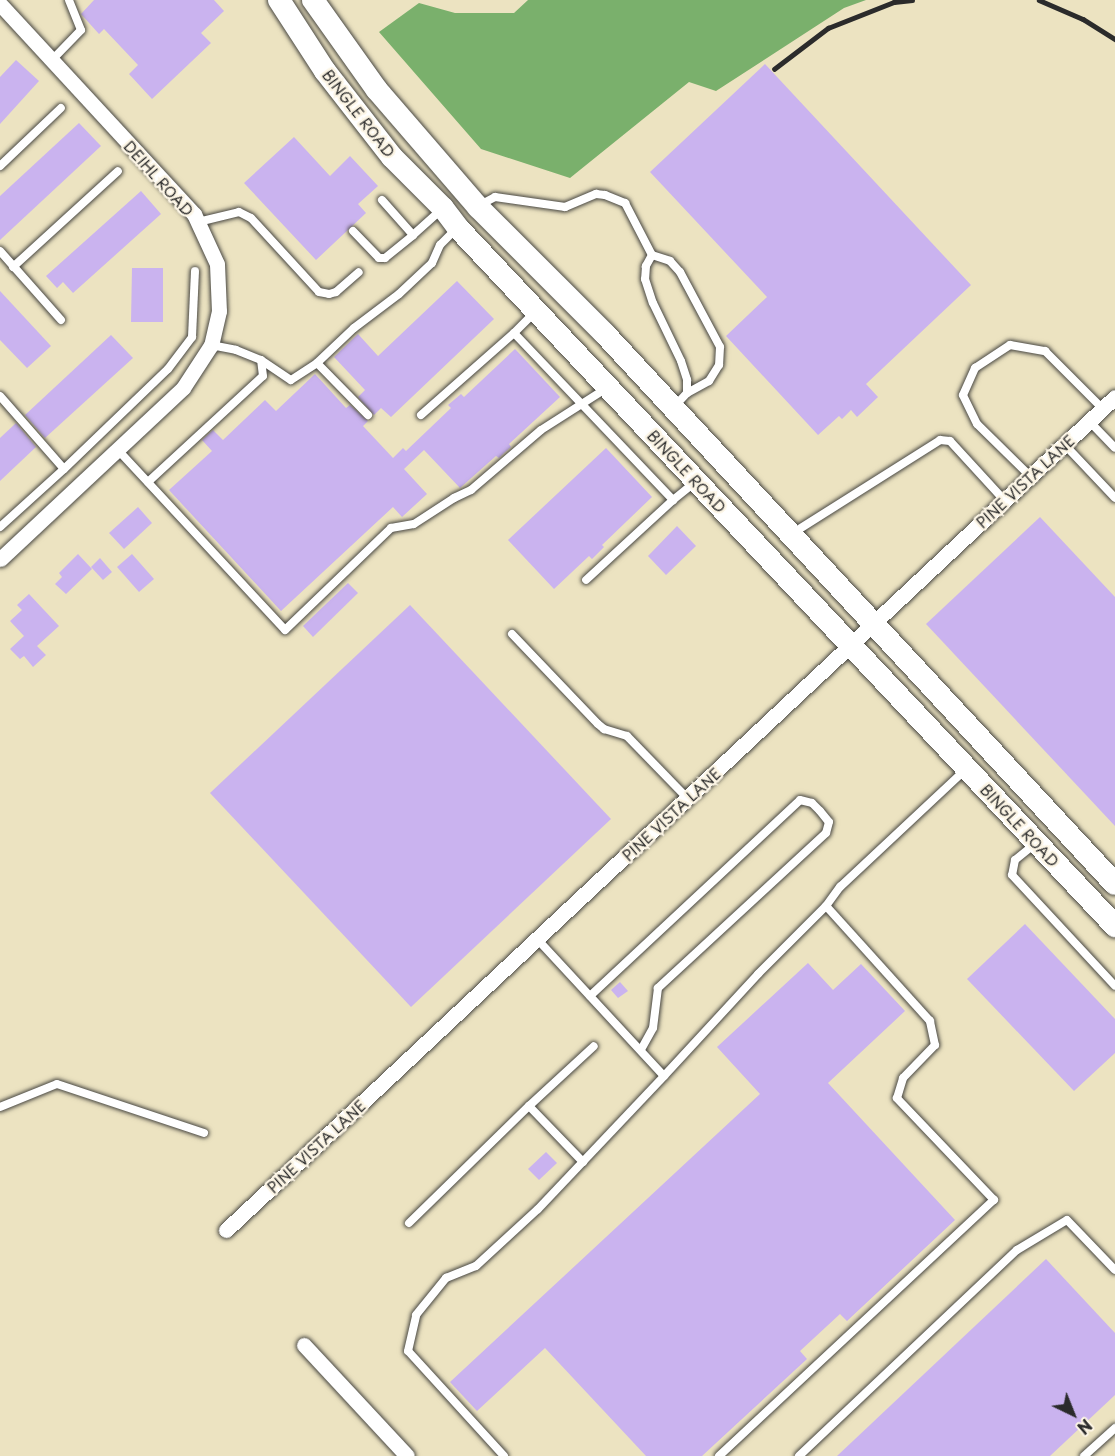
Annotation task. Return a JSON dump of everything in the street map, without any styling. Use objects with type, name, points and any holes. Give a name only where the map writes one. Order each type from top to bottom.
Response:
[{"type":"main road","name":"BINGLE ROAD","points":[[279,0],[351,106],[392,157],[444,208],[458,228],[538,310],[1115,926]]},
{"type":"main road","name":"BINGLE ROAD","points":[[314,0],[377,90],[478,207],[604,333],[680,401],[791,534],[1115,884]]},
{"type":"main road","points":[[458,228],[478,207]]},
{"type":"main road","points":[[650,431],[680,401]]},
{"type":"main road","points":[[1037,843],[1058,823]]},
{"type":"street","name":"DEIHL ROAD","points":[[0,4],[194,214],[217,264],[219,311],[210,345],[183,388],[0,559]]},
{"type":"street","name":"PINE VISTA LANE","points":[[226,1230],[1115,397]]},
{"type":"street","points":[[304,1345],[400,1454]]},
{"type":"lane","points":[[51,61],[81,30],[69,0]]},
{"type":"lane","points":[[0,166],[61,108]]},
{"type":"lane","points":[[14,267],[118,171]]},
{"type":"lane","points":[[478,207],[495,197],[565,207],[590,196],[605,195],[625,203],[652,255],[670,261],[680,272],[720,347],[719,365],[709,381],[680,401]]},
{"type":"lane","points":[[382,200],[413,235]]},
{"type":"lane","points":[[353,231],[379,258],[385,258],[444,208]]},
{"type":"lane","points":[[198,222],[239,212],[251,218],[319,292],[329,294],[336,292],[359,272]]},
{"type":"lane","points":[[210,345],[236,350],[261,360],[291,380],[317,363],[354,328],[392,299],[432,263],[440,244],[458,228]]},
{"type":"lane","points":[[0,251],[61,320]]},
{"type":"lane","points":[[652,255],[646,266],[645,279],[653,303],[681,361],[687,380],[680,401]]},
{"type":"lane","points":[[0,527],[168,369],[192,337],[195,271]]},
{"type":"lane","points":[[421,415],[538,310]]},
{"type":"lane","points":[[514,333],[579,404],[673,500]]},
{"type":"lane","points":[[1030,476],[977,424],[963,395],[975,368],[1010,345],[1045,351],[1102,409]]},
{"type":"lane","points":[[148,482],[263,376],[261,360]]},
{"type":"lane","points":[[317,363],[368,415]]},
{"type":"lane","points":[[117,449],[285,630],[391,528],[414,524],[471,490],[541,430],[609,387]]},
{"type":"lane","points":[[0,396],[64,468]]},
{"type":"lane","points":[[1089,421],[1115,448]]},
{"type":"lane","points":[[791,534],[940,440],[950,441],[1005,500]]},
{"type":"lane","points":[[1064,444],[1115,498]]},
{"type":"lane","points":[[586,580],[696,481]]},
{"type":"lane","points":[[512,634],[598,724],[604,729],[627,736],[688,799]]},
{"type":"lane","points":[[504,1456],[408,1351],[416,1315],[446,1278],[476,1266],[538,1209],[758,974],[826,906],[840,887],[967,768]]},
{"type":"lane","points":[[590,996],[800,800],[812,803],[820,811],[829,822],[830,826],[826,833],[658,988],[653,1028],[641,1050]]},
{"type":"lane","points":[[1037,843],[1015,860],[1012,875],[1115,986]]},
{"type":"lane","points":[[719,1456],[994,1200],[897,1098],[903,1078],[935,1045],[930,1021],[826,906]]},
{"type":"lane","points":[[538,940],[664,1076]]},
{"type":"lane","points":[[409,1223],[594,1046]]},
{"type":"lane","points":[[0,1107],[57,1084],[204,1133]]},
{"type":"lane","points":[[529,1106],[583,1162]]},
{"type":"lane","points":[[799,1456],[1017,1250],[1067,1220],[1115,1270]]},
{"type":"lane","points":[[1084,1456],[1115,1428]]},
{"type":"green space","points":[[528,0],[866,0],[844,8],[716,91],[689,82],[570,178],[481,149],[379,32],[419,3],[455,13],[514,13]]},
{"type":"building","points":[[94,0],[214,0],[224,11],[201,33],[211,43],[152,99],[129,74],[138,65],[104,29],[99,34],[81,14]]},
{"type":"building","points":[[16,60],[39,81],[0,124],[0,77]]},
{"type":"building","points":[[765,64],[971,285],[866,384],[878,397],[857,417],[851,410],[842,419],[839,416],[818,435],[726,336],[767,297],[650,172]]},
{"type":"building","points":[[79,123],[101,146],[0,240],[0,196]]},
{"type":"building","points":[[294,137],[330,176],[350,156],[378,186],[358,204],[366,213],[316,260],[244,183]]},
{"type":"building","points":[[141,191],[161,214],[73,293],[63,282],[57,288],[46,276]]},
{"type":"building","points":[[132,268],[163,268],[163,322],[131,322]]},
{"type":"building","points":[[457,281],[494,319],[391,417],[381,408],[374,415],[358,397],[365,390],[334,357],[358,334],[378,356]]},
{"type":"building","points":[[0,291],[51,346],[27,368],[0,340]]},
{"type":"building","points":[[111,335],[133,358],[45,438],[25,415]]},
{"type":"building","points":[[515,349],[560,397],[509,444],[511,447],[499,458],[496,456],[460,488],[424,450],[404,469],[427,494],[402,517],[393,507],[281,611],[169,490],[212,451],[202,440],[213,430],[223,440],[265,400],[276,411],[315,374],[346,408],[350,405],[368,421],[363,426],[393,458],[403,448],[406,451],[451,408],[448,405],[461,394],[464,397]]},
{"type":"building","points":[[16,423],[36,447],[0,481],[0,438]]},
{"type":"building","points":[[606,448],[652,497],[602,545],[604,547],[592,559],[589,556],[554,589],[508,540]]},
{"type":"building","points":[[138,507],[152,523],[124,549],[109,533]]},
{"type":"building","points":[[1040,517],[1115,597],[1115,826],[926,624]]},
{"type":"building","points":[[677,526],[696,546],[666,575],[648,556]]},
{"type":"building","points":[[78,554],[92,569],[66,594],[55,584],[62,577],[59,573]]},
{"type":"building","points":[[132,554],[154,579],[139,592],[117,567]]},
{"type":"building","points":[[100,558],[112,572],[103,580],[91,567]]},
{"type":"building","points":[[348,583],[358,593],[313,637],[303,626]]},
{"type":"building","points":[[29,594],[59,626],[37,646],[46,655],[33,667],[24,656],[20,659],[10,649],[24,636],[10,621],[22,610],[17,605]]},
{"type":"building","points":[[410,605],[611,819],[411,1007],[210,793]]},
{"type":"building","points":[[1025,924],[1115,1019],[1115,1053],[1074,1091],[967,979]]},
{"type":"building","points":[[808,963],[833,990],[861,964],[905,1011],[828,1083],[955,1220],[847,1321],[840,1314],[800,1351],[807,1359],[702,1456],[646,1456],[545,1348],[477,1411],[450,1382],[760,1094],[717,1047]]},
{"type":"building","points":[[620,982],[628,991],[618,998],[611,990]]},
{"type":"building","points":[[546,1152],[557,1163],[539,1180],[528,1169]]},
{"type":"building","points":[[1046,1259],[1115,1333],[1115,1395],[1050,1456],[837,1456]]},
{"type":"railway","points":[[774,69],[828,28],[894,2],[912,0]]},
{"type":"railway","points":[[1039,0],[1083,19],[1115,39]]}]
